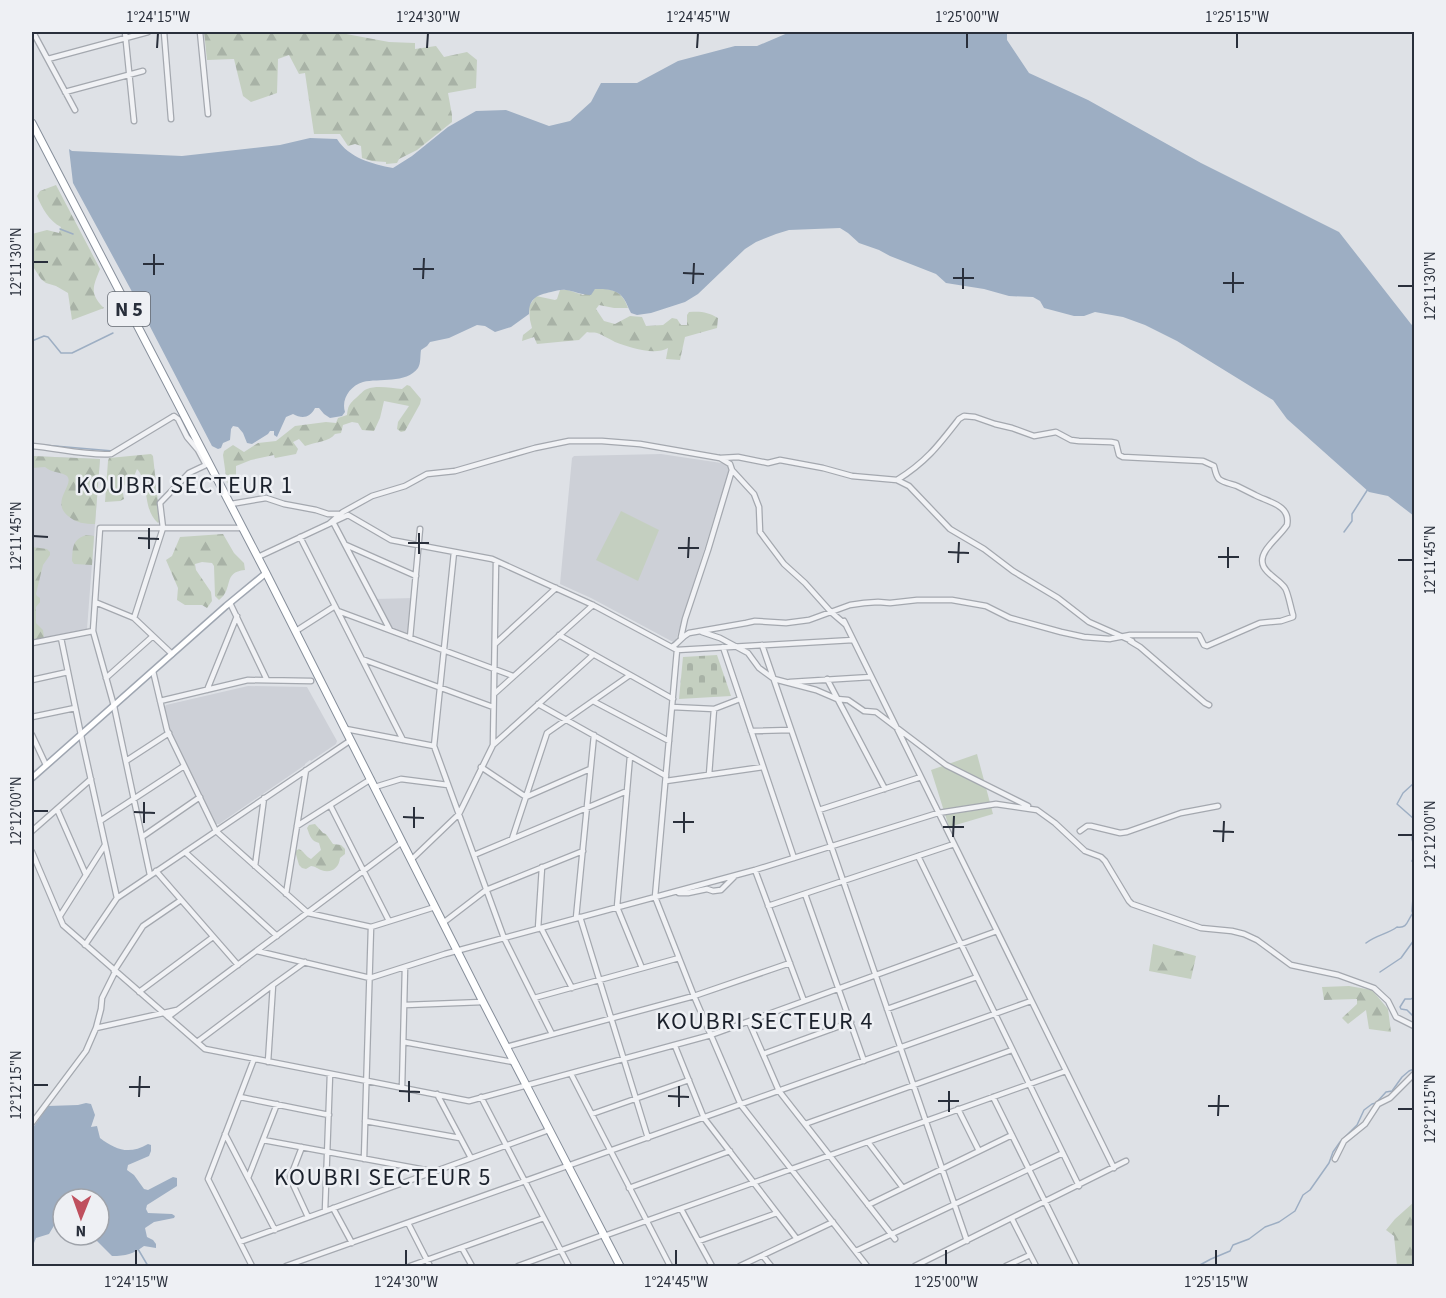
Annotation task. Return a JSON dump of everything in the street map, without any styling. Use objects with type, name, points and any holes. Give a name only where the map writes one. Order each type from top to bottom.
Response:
[{"type":"highway","name":"N 5","points":[[32,123],[208,464],[231,504],[483,1002],[620,1266]]},
{"type":"main road","points":[[32,778],[266,573]]},
{"type":"street","points":[[33,32],[75,110]]},
{"type":"street","points":[[48,59],[126,34],[148,32]]},
{"type":"street","points":[[164,32],[171,119]]},
{"type":"street","points":[[200,32],[208,114]]},
{"type":"street","points":[[126,34],[134,122]]},
{"type":"street","points":[[65,92],[142,71]]},
{"type":"street","points":[[32,446],[101,455],[111,454],[174,416],[208,464],[189,473],[160,504],[163,528],[134,618]]},
{"type":"street","points":[[897,480],[926,460],[959,419],[964,416],[975,417],[1034,436],[1056,432],[1071,440],[1116,443],[1119,455],[1123,457],[1203,461],[1214,465],[1219,478],[1223,481],[1272,501],[1286,514],[1287,525],[1265,551],[1262,560],[1265,569],[1285,588],[1293,617],[1260,623],[1207,646],[1204,645],[1199,635],[1130,635],[1109,639]]},
{"type":"street","points":[[332,522],[339,514],[372,496],[405,486],[427,474],[455,471],[569,441],[640,444],[720,458],[738,457],[768,463],[780,460],[852,476],[897,480],[909,486],[950,529],[1058,598],[1089,622],[1132,641],[1209,705]]},
{"type":"street","points":[[720,458],[730,464],[732,470],[754,494],[759,507],[760,532],[784,564],[831,612],[845,623],[1114,1168]]},
{"type":"street","points":[[732,470],[681,637],[675,649],[673,699],[655,897],[694,996],[741,1104],[867,1266]]},
{"type":"street","points":[[231,504],[266,498],[328,514],[346,516]]},
{"type":"street","points":[[258,557],[348,514],[392,540],[496,561],[593,604],[675,649],[853,640]]},
{"type":"street","points":[[332,522],[390,630]]},
{"type":"street","points":[[150,875],[114,706],[93,631],[100,528],[243,528]]},
{"type":"street","points":[[410,638],[420,529]]},
{"type":"street","points":[[300,537],[403,740]]},
{"type":"street","points":[[346,545],[416,576]]},
{"type":"street","points":[[454,552],[434,746],[504,938],[552,1034]]},
{"type":"street","points":[[493,745],[496,561]]},
{"type":"street","points":[[495,644],[556,588]]},
{"type":"street","points":[[681,637],[689,633],[755,621],[786,623],[809,620],[850,605],[864,603],[952,600],[986,606],[1010,618],[1061,632],[1084,637],[1132,641]]},
{"type":"street","points":[[95,602],[134,618],[172,654]]},
{"type":"street","points":[[230,603],[267,680]]},
{"type":"street","points":[[494,694],[593,604]]},
{"type":"street","points":[[336,608],[513,676]]},
{"type":"street","points":[[296,631],[336,608]]},
{"type":"street","points":[[207,690],[237,616]]},
{"type":"street","points":[[32,644],[93,631]]},
{"type":"street","points":[[700,631],[748,652],[759,668],[775,681],[816,690],[837,699],[848,700],[864,711],[876,712],[946,765],[1037,810],[1055,823],[1085,851],[1101,857],[1132,904],[1201,928],[1244,934],[1257,940],[1291,965],[1322,971],[1374,988],[1388,1001],[1396,1017],[1414,1026]]},
{"type":"street","points":[[559,635],[673,699]]},
{"type":"street","points":[[106,678],[153,636]]},
{"type":"street","points":[[61,638],[117,897]]},
{"type":"street","points":[[762,645],[967,1241]]},
{"type":"street","points":[[723,647],[794,858]]},
{"type":"street","points":[[411,860],[459,814],[493,745],[593,655]]},
{"type":"street","points":[[362,659],[494,707]]},
{"type":"street","points":[[153,671],[169,733],[216,831],[308,913],[371,927],[435,907]]},
{"type":"street","points":[[32,680],[68,672]]},
{"type":"street","points":[[512,839],[547,733],[630,675]]},
{"type":"street","points":[[784,682],[871,677]]},
{"type":"street","points":[[827,679],[885,789]]},
{"type":"street","points":[[160,701],[248,680],[310,681]]},
{"type":"street","points":[[672,707],[714,710],[740,699]]},
{"type":"street","points":[[593,701],[669,741]]},
{"type":"street","points":[[538,704],[666,778],[709,775],[764,767]]},
{"type":"street","points":[[32,717],[75,708]]},
{"type":"street","points":[[709,775],[714,710]]},
{"type":"street","points":[[346,729],[434,746]]},
{"type":"street","points":[[751,731],[791,730]]},
{"type":"street","points":[[126,761],[169,733]]},
{"type":"street","points":[[32,735],[46,765]]},
{"type":"street","points":[[594,735],[578,918],[648,1138]]},
{"type":"street","points":[[86,945],[117,897],[351,739]]},
{"type":"street","points":[[630,756],[617,907],[642,968]]},
{"type":"street","points":[[100,821],[184,766]]},
{"type":"street","points":[[482,767],[526,797]]},
{"type":"street","points":[[526,797],[590,769]]},
{"type":"street","points":[[286,894],[306,770]]},
{"type":"street","points":[[819,810],[921,777]]},
{"type":"street","points":[[32,831],[91,779]]},
{"type":"street","points":[[297,826],[371,779]]},
{"type":"street","points":[[375,787],[401,779],[448,785]]},
{"type":"street","points":[[474,855],[627,791]]},
{"type":"street","points":[[142,837],[200,797]]},
{"type":"street","points":[[255,866],[264,798]]},
{"type":"street","points":[[257,951],[370,978],[457,951],[755,870],[938,813],[996,804],[1037,810]]},
{"type":"street","points":[[330,805],[389,921]]},
{"type":"street","points":[[1080,831],[1090,826],[1120,833],[1127,832],[1181,813],[1218,806]]},
{"type":"street","points":[[57,809],[86,875]]},
{"type":"street","points":[[95,1029],[166,1016],[179,1009],[402,842]]},
{"type":"street","points":[[768,906],[954,844]]},
{"type":"street","points":[[59,916],[105,845]]},
{"type":"street","points":[[443,923],[486,890],[583,851]]},
{"type":"street","points":[[32,852],[63,925],[205,1049],[469,1101],[711,1035],[997,931]]},
{"type":"street","points":[[185,852],[277,936]]},
{"type":"street","points":[[918,856],[1079,1186]]},
{"type":"street","points":[[542,867],[539,928],[572,988]]},
{"type":"street","points":[[755,870],[804,1001]]},
{"type":"street","points":[[156,871],[238,965]]},
{"type":"street","points":[[671,893],[688,893],[707,889],[721,890],[735,875]]},
{"type":"street","points":[[805,894],[864,1061]]},
{"type":"street","points":[[32,1123],[86,1051],[95,1029],[102,998],[115,971],[143,926],[181,900]]},
{"type":"street","points":[[364,1159],[371,927]]},
{"type":"street","points":[[139,992],[213,938]]},
{"type":"street","points":[[534,998],[679,958]]},
{"type":"street","points":[[197,1042],[304,962]]},
{"type":"street","points":[[506,1047],[694,996],[790,963]]},
{"type":"street","points":[[402,1088],[405,967]]},
{"type":"street","points":[[887,1009],[977,977]]},
{"type":"street","points":[[268,1062],[273,985]]},
{"type":"street","points":[[286,1266],[1031,1001]]},
{"type":"street","points":[[405,1005],[483,1002]]},
{"type":"street","points":[[749,1022],[779,1091],[893,1237]]},
{"type":"street","points":[[763,1054],[851,1022]]},
{"type":"street","points":[[404,1042],[514,1062]]},
{"type":"street","points":[[675,1046],[704,1118],[797,1239]]},
{"type":"street","points":[[805,1124],[1012,1050]]},
{"type":"street","points":[[252,1266],[208,1179],[254,1059]]},
{"type":"street","points":[[518,1266],[1065,1071]]},
{"type":"street","points":[[325,1211],[330,1074]]},
{"type":"street","points":[[571,1074],[670,1266]]},
{"type":"street","points":[[1335,1159],[1344,1142],[1365,1124],[1378,1104],[1390,1098],[1414,1074]]},
{"type":"street","points":[[592,1114],[689,1080]]},
{"type":"street","points":[[437,1094],[471,1158]]},
{"type":"street","points":[[240,1097],[329,1114]]},
{"type":"street","points":[[993,1097],[1077,1266]]},
{"type":"street","points":[[481,1098],[569,1266]]},
{"type":"street","points":[[248,1178],[277,1104]]},
{"type":"street","points":[[958,1109],[979,1151]]},
{"type":"street","points":[[365,1121],[460,1138]]},
{"type":"street","points":[[240,1242],[549,1130]]},
{"type":"street","points":[[225,1134],[274,1230]]},
{"type":"street","points":[[868,1205],[1012,1135]]},
{"type":"street","points":[[263,1140],[433,1172]]},
{"type":"street","points":[[868,1142],[903,1188]]},
{"type":"street","points":[[302,1147],[290,1178],[308,1217]]},
{"type":"street","points":[[629,1188],[730,1152]]},
{"type":"street","points":[[856,1251],[893,1237],[954,1204],[1063,1153]]},
{"type":"street","points":[[915,1266],[1126,1161]]},
{"type":"street","points":[[333,1208],[352,1243]]},
{"type":"street","points":[[681,1209],[712,1266]]},
{"type":"street","points":[[699,1241],[777,1213]]},
{"type":"street","points":[[410,1266],[544,1218]]},
{"type":"street","points":[[1012,1219],[1036,1266]]},
{"type":"street","points":[[740,1266],[833,1222]]},
{"type":"street","points":[[408,1223],[430,1266]]},
{"type":"street","points":[[462,1248],[472,1266]]},
{"type":"street","points":[[1006,1266],[1030,1255]]},
{"type":"street","points":[[763,1256],[771,1266]]},
{"type":"shaded area","points":[[661,454],[728,464],[730,467],[675,643],[560,584],[572,458],[574,456]]},
{"type":"shaded area","points":[[32,456],[100,459],[87,629],[32,640]]},
{"type":"shaded area","points":[[414,598],[410,638],[390,630],[374,599]]},
{"type":"shaded area","points":[[248,686],[307,687],[337,741],[336,744],[216,824],[170,730],[164,708],[166,705]]},
{"type":"green space","points":[[204,32],[340,32],[389,42],[415,43],[415,49],[436,46],[444,57],[467,52],[477,60],[476,88],[448,93],[452,122],[417,150],[399,159],[397,163],[386,164],[386,162],[362,158],[361,146],[355,144],[348,146],[340,134],[314,134],[305,73],[299,74],[289,55],[278,59],[277,93],[251,102],[243,96],[234,59],[207,60]]},
{"type":"green space","points":[[56,185],[100,269],[94,294],[104,308],[72,320],[68,293],[46,283],[32,265],[32,234],[47,230],[59,233],[61,227],[46,214],[37,196],[40,191]]},
{"type":"green space","points":[[595,289],[607,289],[620,294],[628,308],[599,305],[596,309],[604,321],[615,324],[630,316],[642,317],[646,326],[663,325],[672,318],[677,319],[681,325],[687,325],[689,312],[701,312],[718,318],[717,328],[685,337],[680,360],[666,359],[668,348],[656,351],[642,350],[615,342],[596,333],[587,332],[579,340],[537,344],[534,337],[522,341],[523,335],[532,328],[529,306],[536,296],[555,300],[560,290],[583,295]]},
{"type":"green space","points":[[407,385],[421,399],[405,431],[401,432],[397,429],[398,422],[409,406],[384,401],[374,431],[362,430],[358,423],[352,422],[343,425],[341,433],[326,440],[305,446],[299,439],[293,442],[298,449],[296,454],[275,458],[274,455],[236,466],[236,482],[234,485],[227,483],[223,455],[224,451],[233,445],[244,452],[258,443],[276,441],[295,426],[336,423],[338,418],[347,415],[350,404],[365,390],[380,387],[402,389]]},
{"type":"green space","points":[[151,454],[160,521],[158,523],[150,511],[144,481],[137,469],[133,479],[119,489],[124,499],[105,502],[109,458]]},
{"type":"green space","points":[[32,456],[100,459],[95,524],[81,523],[68,516],[61,505],[69,480],[67,476],[45,467],[32,468]]},
{"type":"green space","points":[[621,511],[659,530],[638,581],[596,560]]},
{"type":"green space","points":[[223,534],[234,553],[244,563],[245,570],[233,574],[226,591],[219,600],[215,596],[212,563],[195,564],[196,570],[211,592],[212,601],[207,608],[202,605],[185,605],[177,600],[178,588],[166,560],[172,556],[180,537]]},
{"type":"green space","points":[[86,535],[94,536],[92,565],[74,564],[72,561],[74,545],[78,539]]},
{"type":"green space","points":[[32,547],[47,549],[50,555],[43,565],[36,594],[40,602],[36,607],[36,623],[43,630],[44,638],[32,640]]},
{"type":"green space","points":[[717,655],[731,696],[679,699],[683,657]]},
{"type":"green space","points":[[977,754],[993,814],[949,827],[931,770]]},
{"type":"green space","points":[[315,824],[333,844],[341,845],[345,849],[345,854],[331,871],[320,870],[314,866],[306,869],[299,865],[295,851],[299,849],[311,859],[321,850],[319,843],[312,839],[307,828]]},
{"type":"green space","points":[[1153,944],[1196,956],[1191,979],[1149,971]]},
{"type":"green space","points":[[1349,986],[1372,990],[1388,1009],[1391,1032],[1369,1029],[1366,1010],[1348,1024],[1342,1018],[1357,1004],[1357,999],[1324,1000],[1322,987]]},
{"type":"green space","points":[[1414,1202],[1414,1266],[1397,1266],[1394,1236],[1386,1230]]},
{"type":"water","points":[[790,32],[1007,32],[1007,40],[1029,73],[1088,100],[1201,163],[1339,232],[1414,327],[1414,516],[1388,496],[1369,492],[1287,419],[1273,400],[1177,341],[1123,317],[1095,312],[1084,316],[1074,316],[1044,308],[1040,301],[1033,297],[1009,296],[984,289],[946,283],[936,274],[859,243],[840,228],[789,230],[756,242],[745,249],[698,294],[685,302],[651,313],[637,315],[631,313],[625,301],[615,291],[595,289],[591,295],[558,290],[542,294],[530,304],[529,314],[511,327],[495,332],[485,326],[477,325],[449,338],[430,342],[421,350],[419,366],[413,373],[392,380],[358,384],[344,402],[345,412],[342,416],[330,418],[319,408],[315,408],[306,417],[293,414],[286,417],[277,437],[274,431],[270,431],[252,444],[247,443],[238,427],[233,426],[230,440],[218,449],[212,446],[73,183],[69,149],[72,151],[182,156],[280,145],[310,138],[337,139],[354,155],[369,162],[393,168],[448,127],[476,111],[506,110],[549,126],[570,121],[591,102],[601,83],[637,83],[678,61],[735,46],[757,46]]},
{"type":"water","points":[[91,1104],[95,1115],[91,1127],[97,1126],[100,1138],[106,1142],[123,1150],[151,1145],[149,1156],[128,1165],[127,1170],[134,1175],[144,1189],[148,1190],[173,1177],[177,1178],[177,1186],[147,1205],[148,1213],[175,1216],[154,1222],[145,1228],[147,1237],[153,1240],[156,1248],[144,1246],[129,1254],[112,1256],[103,1247],[111,1247],[111,1187],[51,1187],[51,1231],[49,1234],[36,1238],[32,1248],[32,1129],[48,1106]]},
{"type":"waterway","points":[[60,229],[73,234]]},
{"type":"waterway","points":[[32,341],[44,336],[48,337],[61,353],[72,353],[113,333]]},
{"type":"waterway","points":[[165,419],[172,414]]},
{"type":"waterway","points":[[43,445],[113,451]]},
{"type":"waterway","points":[[1344,532],[1368,489]]},
{"type":"waterway","points":[[1414,783],[1403,793],[1397,804],[1414,819],[1412,839],[1414,846]]},
{"type":"waterway","points":[[1414,857],[1412,861],[1414,863]]},
{"type":"waterway","points":[[1414,884],[1412,911],[1414,917]]},
{"type":"waterway","points":[[1366,943],[1397,927],[1403,927],[1413,913]]},
{"type":"waterway","points":[[1380,972],[1401,958],[1414,940]]},
{"type":"waterway","points":[[1414,961],[1414,980]]},
{"type":"waterway","points":[[1414,997],[1405,999],[1400,1007],[1414,1017]]},
{"type":"waterway","points":[[1198,1266],[1230,1251],[1233,1245],[1249,1239],[1265,1227],[1279,1222],[1295,1211],[1303,1195],[1310,1190],[1329,1163],[1340,1142],[1357,1125],[1364,1110],[1376,1103],[1386,1092],[1392,1091],[1402,1077],[1414,1069]]},
{"type":"waterway","points":[[138,1249],[148,1266]]},
{"type":"district","name":"KOUBRI SECTEUR 1","points":[[185,485]]},
{"type":"district","name":"KOUBRI SECTEUR 4","points":[[765,1021]]},
{"type":"district","name":"KOUBRI SECTEUR 5","points":[[383,1177]]}]
